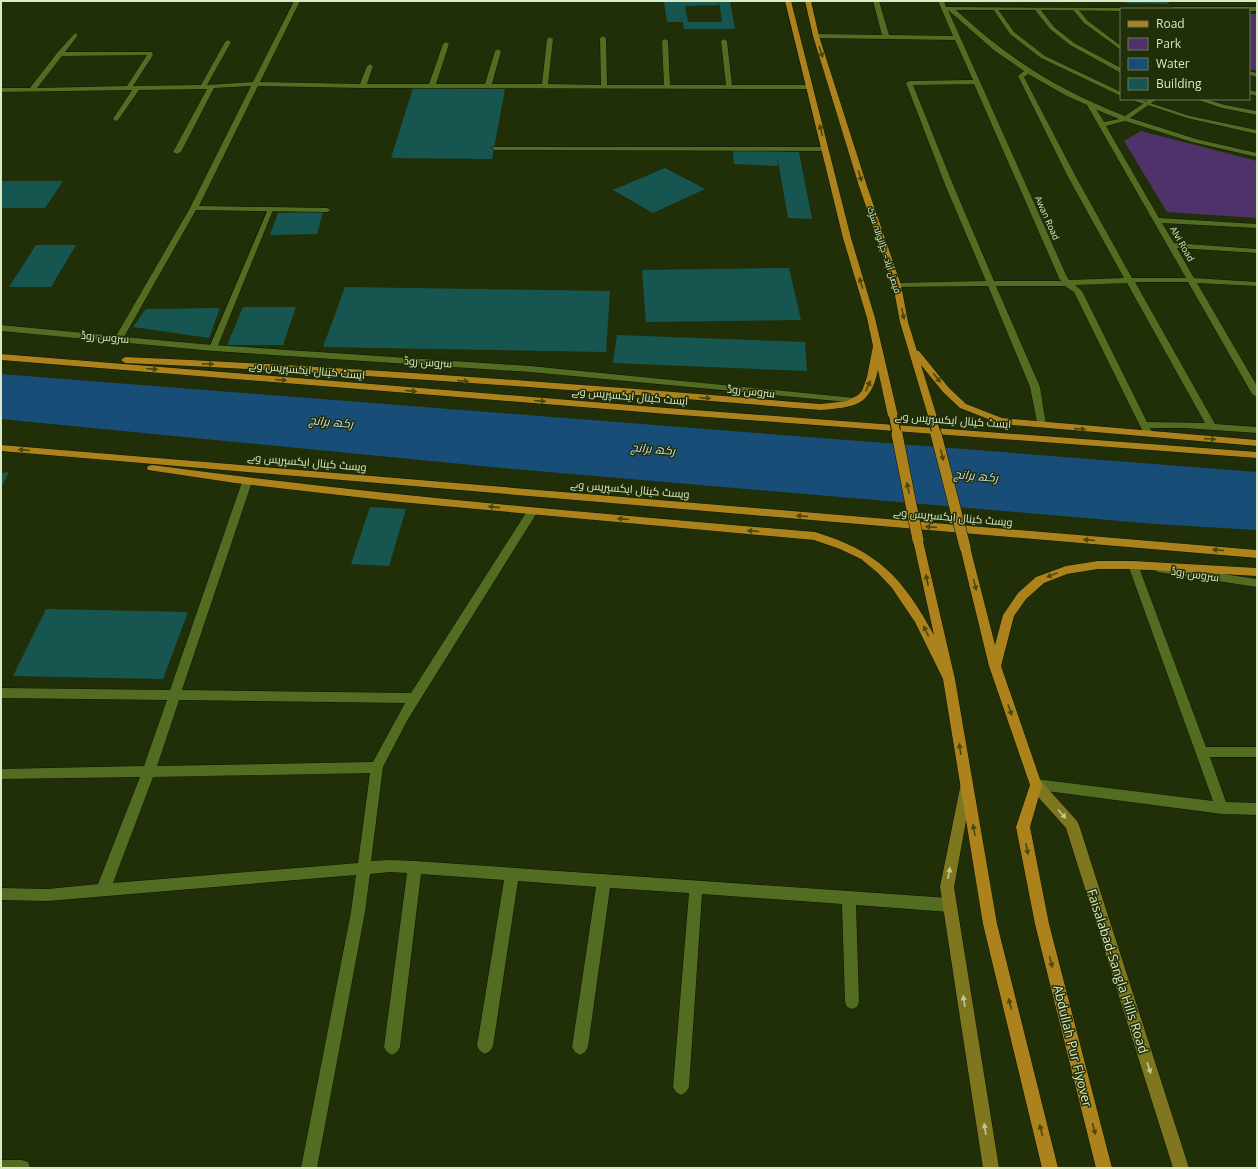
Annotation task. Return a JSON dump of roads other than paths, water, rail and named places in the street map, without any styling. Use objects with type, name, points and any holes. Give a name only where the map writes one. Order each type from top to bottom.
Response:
[{"type":"main road","points":[[788,1],[847,238],[872,318],[918,540],[949,679],[990,924],[1050,1168]]},
{"type":"main road","name":"فیصل آباد– جڑانوالہ سڑک","points":[[808,1],[816,36],[896,285],[904,322],[932,417],[995,666],[1036,785]]},
{"type":"main road","points":[[1,356],[240,365],[586,388],[821,407],[841,405],[855,401],[865,392],[870,385],[877,346]]},
{"type":"main road","points":[[912,348],[946,390],[963,406],[1001,421],[1041,426],[1146,429],[1257,443]]},
{"type":"main road","name":"ایسٹ کینال ایکسپریس وے","points":[[1,356],[659,411],[1257,455]]},
{"type":"main road","name":"ویسٹ کینال ایکسپریس وے","points":[[1,448],[1257,554]]},
{"type":"main road","points":[[47,452],[247,482],[533,511],[815,536],[845,546],[869,560],[894,581],[914,607],[949,679]]},
{"type":"main road","points":[[995,666],[1009,615],[1022,596],[1040,580],[1066,570],[1098,565],[1133,565],[1257,572]]},
{"type":"main road","name":"Abdullah Pur Flyover","points":[[1036,785],[1023,827],[1042,924],[1104,1168]]},
{"type":"main road","name":"Faisalabad-Sangla Hills Road","points":[[1036,785],[1072,825],[1181,1168]]},
{"type":"main road","points":[[966,787],[947,887],[991,1168]]},
{"type":"street","points":[[119,338],[194,208],[297,1]]},
{"type":"street","points":[[876,1],[886,36]]},
{"type":"street","points":[[1113,1],[1120,10]]},
{"type":"street","points":[[945,6],[995,9],[1120,10]]},
{"type":"street","points":[[945,6],[1014,62],[1056,88],[1125,119],[1221,148],[1257,155]]},
{"type":"street","name":"Awan Road","points":[[945,6],[957,38],[1059,270],[1067,283],[1078,291],[1146,429]]},
{"type":"street","points":[[1036,9],[1052,28],[1072,44],[1120,70]]},
{"type":"street","points":[[32,89],[75,35]]},
{"type":"street","points":[[816,36],[957,38]]},
{"type":"street","points":[[603,38],[604,87]]},
{"type":"street","points":[[545,86],[550,39]]},
{"type":"street","points":[[665,41],[667,87]]},
{"type":"street","points":[[724,41],[729,87]]},
{"type":"street","points":[[204,86],[228,42]]},
{"type":"street","points":[[432,86],[446,44]]},
{"type":"street","points":[[488,86],[498,51]]},
{"type":"street","points":[[59,54],[150,53],[129,88]]},
{"type":"street","points":[[363,86],[370,66]]},
{"type":"street","points":[[1028,71],[1021,76],[1072,177],[1128,280],[1212,427]]},
{"type":"street","points":[[977,82],[910,83],[950,187],[1035,387],[1041,426]]},
{"type":"street","points":[[1,90],[256,84],[363,86],[810,87]]},
{"type":"street","points":[[177,152],[212,86]]},
{"type":"street","points":[[116,120],[137,88]]},
{"type":"street","points":[[1102,125],[1125,119],[1153,100]]},
{"type":"street","points":[[1201,100],[1224,107],[1257,113]]},
{"type":"street","name":"Alvi Road","points":[[1089,103],[1257,394]]},
{"type":"street","points":[[194,208],[327,210]]},
{"type":"street","points":[[1156,220],[1257,226]]},
{"type":"street","points":[[1171,245],[1257,251]]},
{"type":"street","points":[[896,285],[1067,283],[1128,280],[1191,280],[1257,284]]},
{"type":"street","name":"سروس روڈ","points":[[1,328],[213,348],[530,369],[855,401]]},
{"type":"street","points":[[1146,429],[1212,427],[1257,430]]},
{"type":"street","points":[[103,890],[149,771],[247,482]]},
{"type":"street","points":[[309,1168],[358,912],[377,767],[404,715],[533,511]]},
{"type":"street","points":[[1133,565],[1203,752],[1222,808]]},
{"type":"street","name":"سروس روڈ","points":[[1133,565],[1257,583]]},
{"type":"street","points":[[1,693],[415,698]]},
{"type":"street","points":[[1203,752],[1257,752]]},
{"type":"street","points":[[1,774],[377,767]]},
{"type":"street","points":[[1036,785],[1222,808],[1257,809]]},
{"type":"street","points":[[1,894],[48,895],[390,866],[949,905]]},
{"type":"street","points":[[392,1047],[416,867]]},
{"type":"street","points":[[485,1046],[512,874]]},
{"type":"street","points":[[580,1047],[604,880]]},
{"type":"street","points":[[681,1087],[696,887]]},
{"type":"street","points":[[849,898],[852,1002]]},
{"type":"street","points":[[1,1168],[22,1168]]},
{"type":"lane","points":[[995,9],[1012,33],[1043,57],[1120,94]]},
{"type":"lane","points":[[1075,9],[1086,22],[1120,47]]},
{"type":"lane","points":[[1135,100],[1189,117],[1257,132]]},
{"type":"lane","points":[[495,148],[825,149]]},
{"type":"lane","points":[[213,348],[270,210]]},
{"type":"water","name":"رکھ برانچ","points":[[1,374],[1257,472],[1257,530],[1155,524],[503,468],[1,419]]}]
